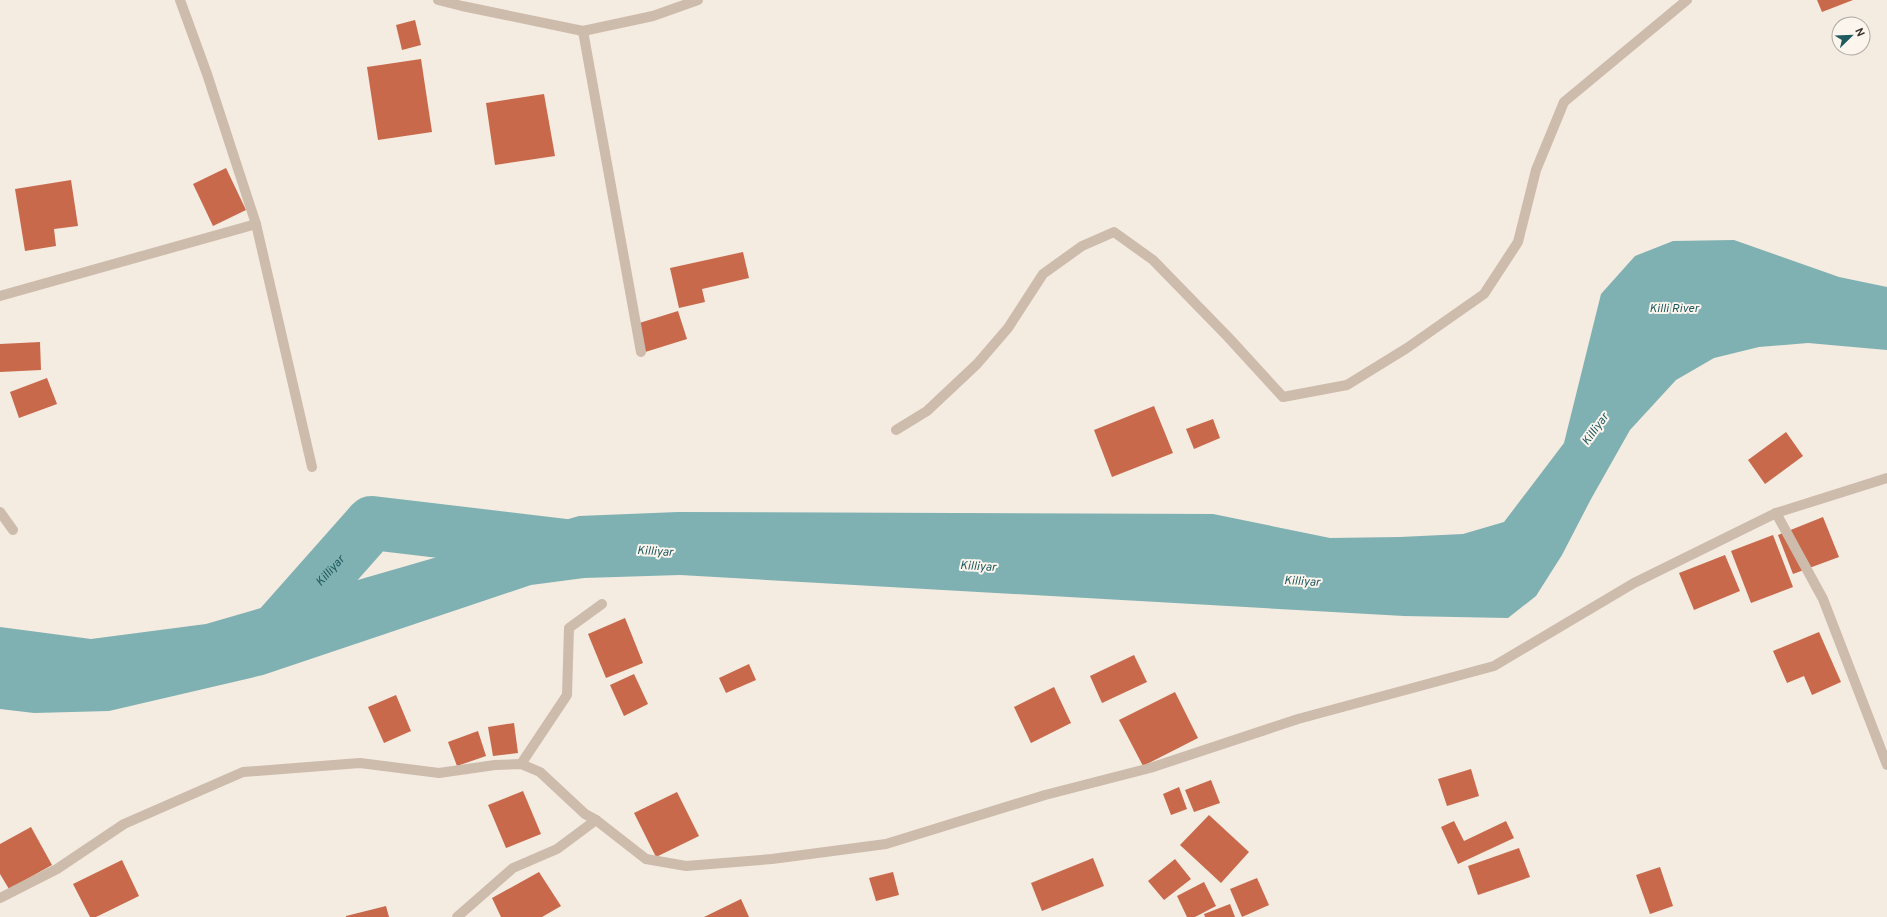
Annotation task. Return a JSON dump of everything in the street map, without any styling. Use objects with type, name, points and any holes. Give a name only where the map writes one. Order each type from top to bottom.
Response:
[{"type":"street","points":[[180,0],[207,74],[256,224],[312,466]]},
{"type":"street","points":[[438,0],[583,31],[654,16],[698,0]]},
{"type":"street","points":[[896,430],[927,412],[977,364],[1008,328],[1043,274],[1082,246],[1114,232],[1153,260],[1228,337],[1283,397],[1348,386],[1407,348],[1484,294],[1518,242],[1536,170],[1564,102],[1687,0]]},
{"type":"street","points":[[583,31],[641,352]]},
{"type":"street","points":[[0,296],[256,224]]},
{"type":"street","points":[[0,898],[57,869],[124,824],[243,772],[360,762],[439,773],[495,765],[521,764],[540,772],[585,814],[596,820],[646,859],[686,866],[772,859],[886,844],[1045,795],[1150,768],[1298,719],[1494,666],[1634,582],[1776,513],[1887,478]]},
{"type":"street","points":[[0,512],[13,530]]},
{"type":"street","points":[[1776,513],[1823,599],[1887,765]]},
{"type":"street","points":[[521,764],[567,695],[569,628],[602,604]]},
{"type":"street","points":[[458,917],[513,868],[557,849],[596,820]]},
{"type":"water","name":"Killi River","points":[[1734,240],[1839,277],[1887,287],[1887,350],[1808,343],[1759,347],[1714,358],[1676,380],[1630,430],[1591,499],[1562,555],[1536,596],[1508,618],[1404,616],[680,575],[584,578],[531,585],[263,675],[109,711],[34,713],[0,709],[0,627],[91,639],[206,624],[579,516],[678,512],[1213,514],[1330,538],[1463,534],[1504,522],[1564,443],[1601,294],[1635,256],[1673,241]]},
{"type":"building","points":[[1817,0],[1853,0],[1822,12]]},
{"type":"building","points":[[415,20],[421,45],[402,50],[396,25]]},
{"type":"building","points":[[421,59],[432,132],[378,140],[367,67]]},
{"type":"building","points":[[544,94],[555,156],[495,165],[486,103]]},
{"type":"building","points":[[226,168],[246,210],[213,226],[193,184]]},
{"type":"building","points":[[71,180],[78,226],[54,229],[56,246],[25,251],[15,189]]},
{"type":"building","points":[[743,252],[749,278],[702,289],[705,302],[679,308],[670,268]]},
{"type":"building","points":[[678,311],[687,339],[642,353],[633,325]]},
{"type":"building","points":[[40,342],[41,370],[0,372],[0,344]]},
{"type":"building","points":[[47,378],[57,404],[19,418],[10,392]]},
{"type":"building","points":[[1154,406],[1173,453],[1112,477],[1094,430]]},
{"type":"building","points":[[1213,419],[1220,438],[1194,449],[1186,429]]},
{"type":"building","points":[[1786,432],[1803,456],[1765,484],[1748,460]]},
{"type":"building","points":[[1823,517],[1839,557],[1793,574],[1778,535]]},
{"type":"building","points":[[1773,535],[1793,587],[1751,603],[1731,551]]},
{"type":"building","points":[[1725,555],[1740,591],[1694,610],[1679,573]]},
{"type":"building","points":[[625,618],[643,663],[606,678],[588,634]]},
{"type":"building","points":[[1819,632],[1841,682],[1812,695],[1804,676],[1787,683],[1773,651]]},
{"type":"building","points":[[1134,655],[1147,682],[1102,703],[1090,676]]},
{"type":"building","points":[[749,664],[756,680],[726,693],[719,678]]},
{"type":"building","points":[[634,674],[648,704],[624,716],[610,685]]},
{"type":"building","points":[[1054,687],[1071,723],[1031,743],[1014,707]]},
{"type":"building","points":[[1175,692],[1198,738],[1143,766],[1119,720]]},
{"type":"building","points":[[396,695],[411,731],[384,743],[368,707]]},
{"type":"building","points":[[514,723],[518,753],[493,756],[488,727]]},
{"type":"building","points":[[478,731],[486,756],[457,766],[448,742]]},
{"type":"building","points":[[1471,769],[1479,796],[1447,806],[1438,779]]},
{"type":"building","points":[[1211,780],[1220,803],[1194,812],[1185,790]]},
{"type":"building","points":[[1179,787],[1187,809],[1171,815],[1163,794]]},
{"type":"building","points":[[523,791],[541,834],[506,848],[488,805]]},
{"type":"building","points":[[677,792],[699,836],[656,857],[634,813]]},
{"type":"building","points":[[1209,815],[1249,852],[1221,883],[1180,845]]},
{"type":"building","points":[[1454,821],[1464,841],[1506,821],[1514,838],[1458,864],[1441,827]]},
{"type":"building","points":[[31,827],[52,865],[9,889],[0,874],[0,844]]},
{"type":"building","points":[[1519,848],[1530,877],[1478,895],[1468,866]]},
{"type":"building","points":[[1093,858],[1104,886],[1042,911],[1031,883]]},
{"type":"building","points":[[1175,859],[1191,879],[1164,900],[1148,881]]},
{"type":"building","points":[[122,860],[139,896],[96,917],[90,917],[73,884]]},
{"type":"building","points":[[1660,867],[1673,906],[1650,914],[1636,875]]},
{"type":"building","points":[[539,872],[561,906],[542,917],[501,917],[492,898]]},
{"type":"building","points":[[893,872],[899,895],[876,901],[869,878]]},
{"type":"building","points":[[1257,878],[1269,905],[1242,917],[1230,889]]},
{"type":"building","points":[[1204,882],[1216,906],[1195,917],[1187,917],[1177,896]]},
{"type":"building","points":[[741,899],[749,917],[704,917]]},
{"type":"building","points":[[1230,904],[1235,917],[1205,917],[1204,914]]},
{"type":"building","points":[[386,906],[389,917],[346,917],[346,916]]},
{"type":"waterway","name":"Killiyar","points":[[258,647],[263,646],[372,523],[574,547]]}]
